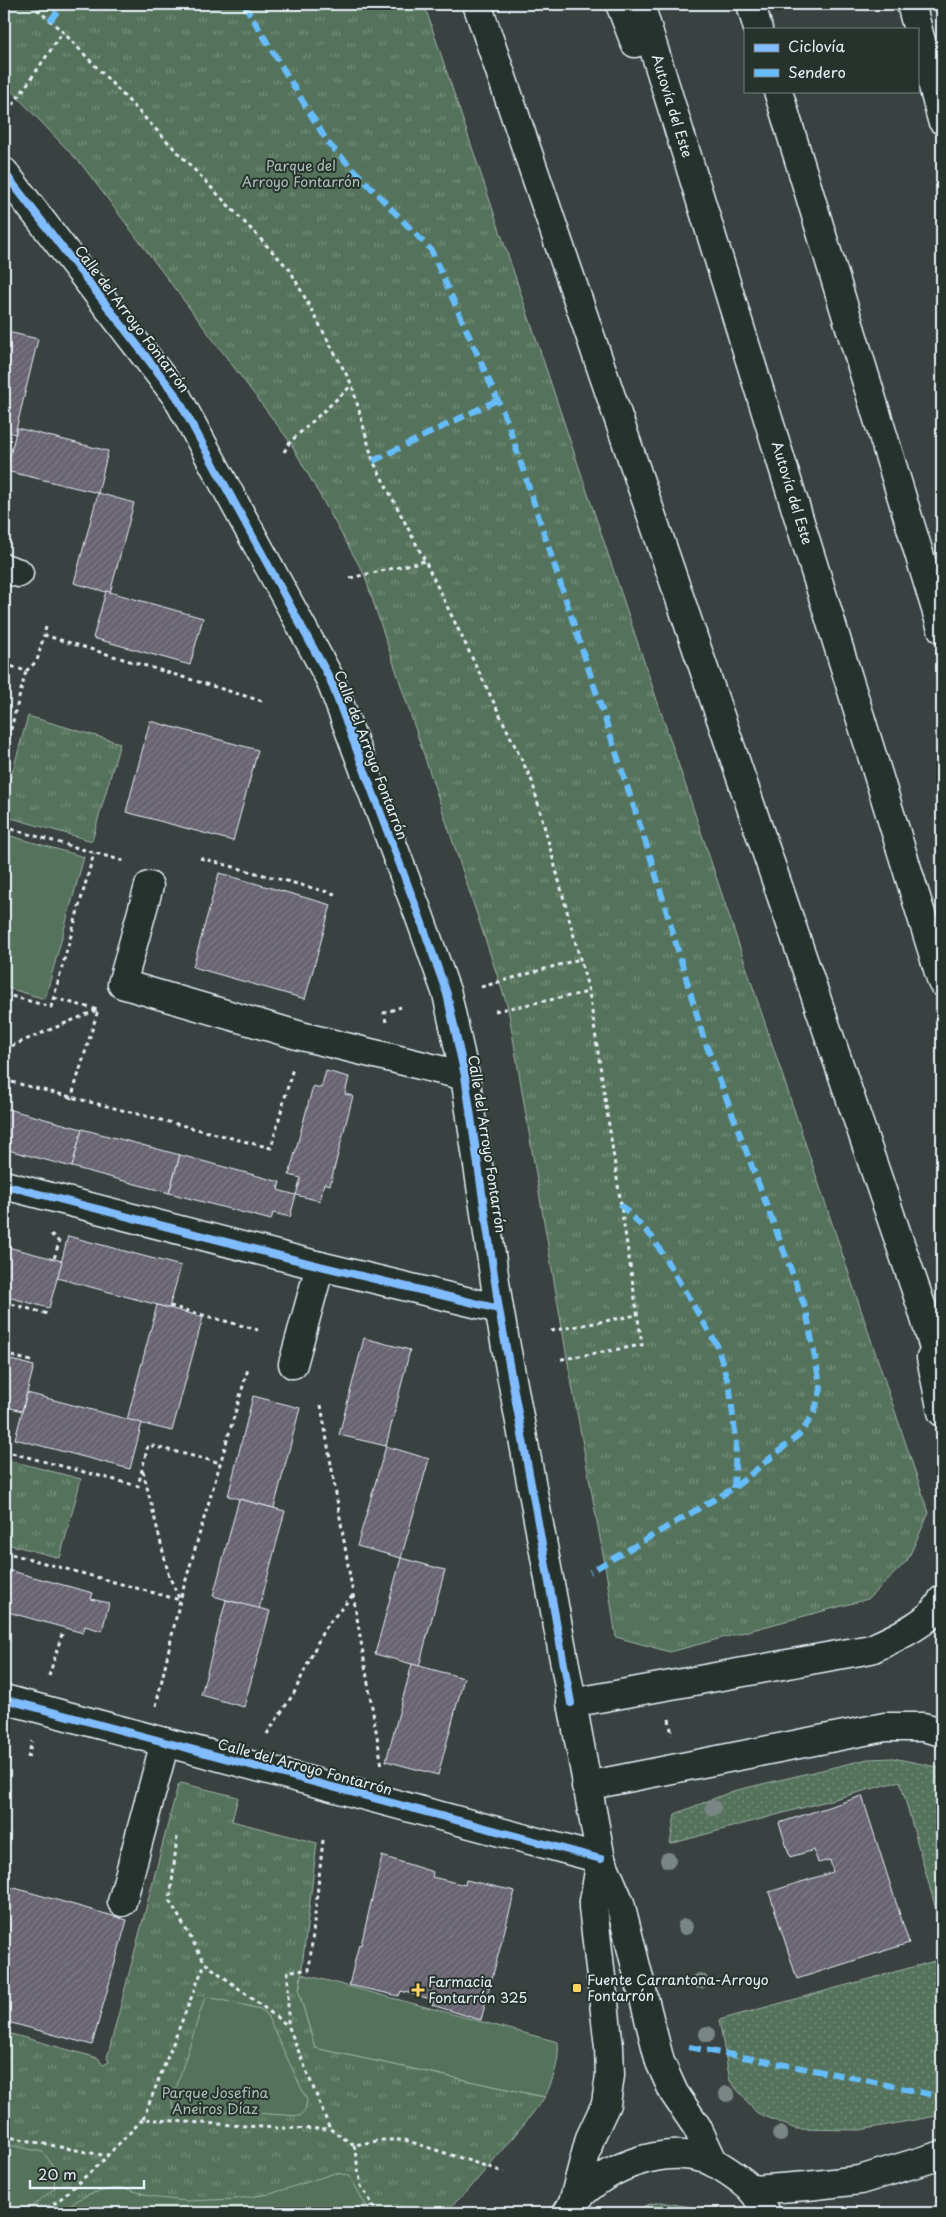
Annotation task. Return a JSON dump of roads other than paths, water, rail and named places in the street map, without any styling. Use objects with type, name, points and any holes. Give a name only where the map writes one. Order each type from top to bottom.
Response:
[{"type":"main road","points":[[477,4],[920,1305],[942,1375]]},
{"type":"main road","points":[[620,4],[714,242]]},
{"type":"main road","name":"Autovía del Este","points":[[640,4],[942,982]]},
{"type":"main road","points":[[751,4],[758,28]]},
{"type":"main road","points":[[911,4],[917,28]]},
{"type":"main road","points":[[918,30],[942,120]]},
{"type":"main road","points":[[778,92],[942,629]]},
{"type":"main road","name":"Calle del Arroyo Fontarrón","points":[[4,172],[177,397],[330,679],[447,994],[465,1076],[499,1309],[601,1859],[620,1903],[660,2062],[674,2093],[697,2128],[714,2163]]},
{"type":"main road","name":"Calle del Arroyo Fontarrón","points":[[149,886],[122,984],[301,1036],[465,1076]]},
{"type":"main road","points":[[4,1185],[320,1266],[499,1309]]},
{"type":"main road","points":[[293,1364],[320,1266]]},
{"type":"main road","points":[[920,1305],[942,1412]]},
{"type":"main road","points":[[571,1703],[871,1650],[906,1632],[938,1609],[942,1600]]},
{"type":"main road","name":"Calle del Arroyo Fontarrón","points":[[4,1698],[601,1859]]},
{"type":"main road","points":[[586,1786],[885,1727],[923,1727],[942,1732]]},
{"type":"main road","points":[[122,1902],[164,1742]]},
{"type":"main road","name":"Calle del Arroyo Fontarrón","points":[[570,2208],[590,2138],[606,2104],[610,2075],[609,2047],[594,1907],[601,1859]]},
{"type":"main road","points":[[570,2208],[604,2176],[627,2164],[659,2156],[688,2155],[714,2163],[752,2190],[766,2213]]},
{"type":"main road","points":[[752,2190],[860,2180],[942,2155]]},
{"type":"place","name":"Fuente Carrantona-Arroyo Fontarrón","points":[[577,1988]]},
{"type":"place","name":"Farmacia Fontarrón 325","points":[[418,1990]]},
{"type":"park label","name":"Parque del Arroyo Fontarrón","points":[[301,174]]},
{"type":"park label","name":"Parque Josefina Aneiros Díaz","points":[[215,2102]]}]
